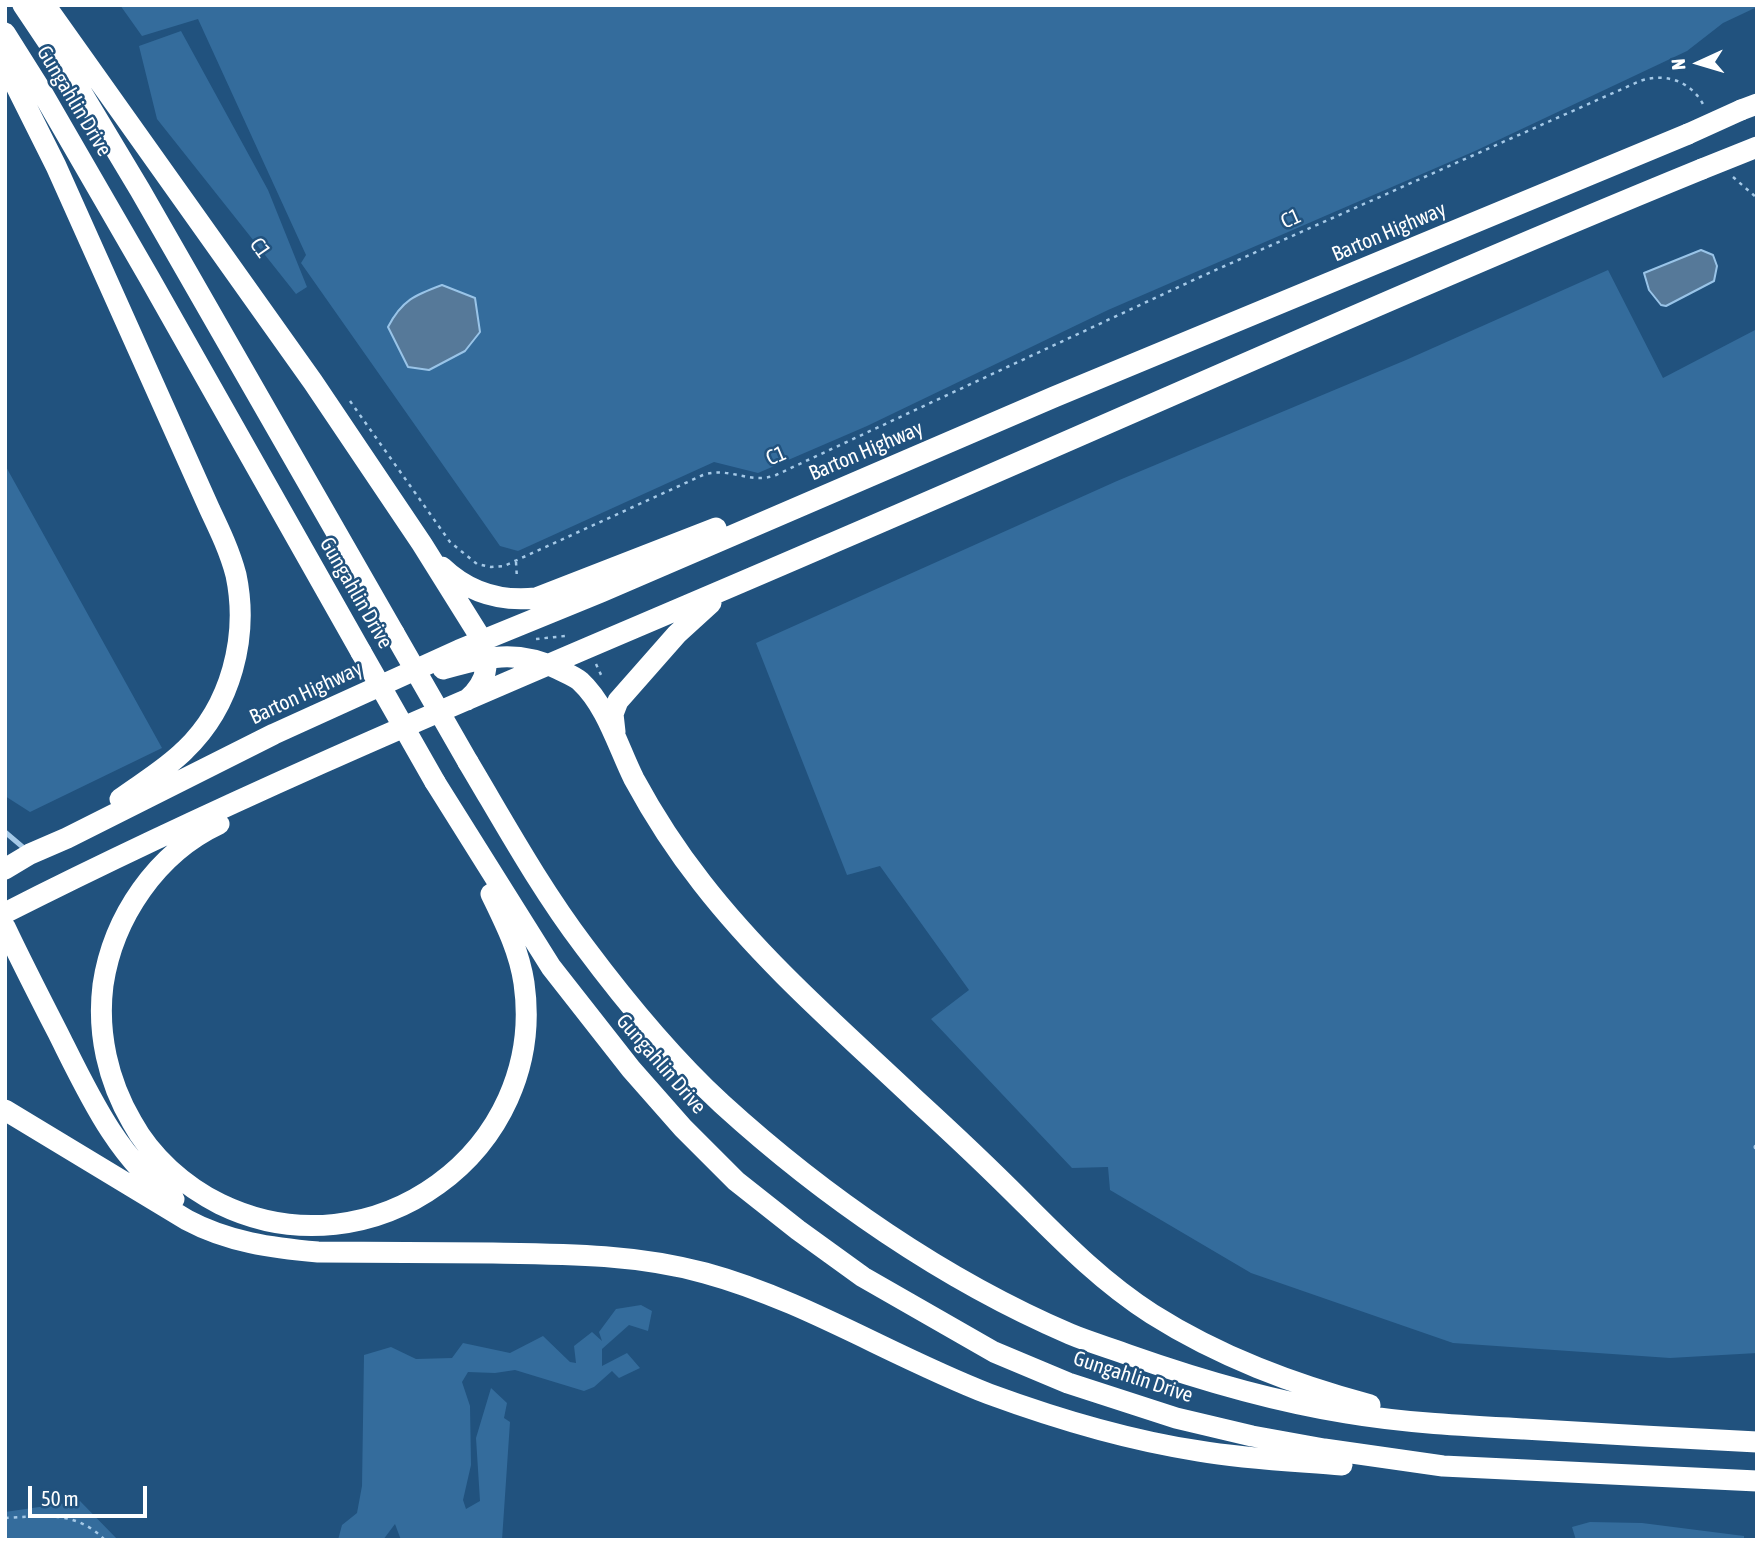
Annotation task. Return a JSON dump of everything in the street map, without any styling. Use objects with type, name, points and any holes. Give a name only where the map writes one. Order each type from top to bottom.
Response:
[{"type":"highway","name":"Gungahlin Drive","points":[[23,5],[80,90],[140,190],[538,879],[582,944],[670,1051],[719,1101],[774,1150],[834,1197],[952,1273],[1071,1334],[1176,1371],[1265,1396],[1346,1413],[1464,1425],[1757,1442]]},
{"type":"highway","points":[[45,5],[313,382],[422,544],[484,650],[484,679],[466,702]]},
{"type":"highway","name":"Gungahlin Drive","points":[[5,33],[143,267],[435,782],[551,967],[631,1069],[683,1128],[736,1181],[863,1277],[994,1352],[1068,1383],[1176,1418],[1252,1436],[1443,1466],[1757,1481]]},
{"type":"highway","points":[[5,64],[61,177],[226,546],[235,572],[240,603],[240,630],[233,667],[227,687],[207,723],[183,752],[77,832]]},
{"type":"highway","name":"Barton Highway","points":[[15,864],[274,734],[387,684],[484,650],[519,626],[1054,397],[1749,107]]},
{"type":"highway","points":[[5,913],[188,824],[382,738],[1219,375],[1757,147]]},
{"type":"highway","points":[[422,544],[443,568],[461,583],[488,595],[514,600],[545,596],[875,464],[1054,397]]},
{"type":"highway","points":[[621,751],[614,725],[616,705],[685,626],[728,588]]},
{"type":"highway","points":[[484,650],[549,665],[575,678],[591,694],[653,811],[678,851],[755,946],[1067,1247],[1106,1281],[1196,1341],[1273,1375],[1387,1410],[1464,1425]]},
{"type":"highway","points":[[382,738],[333,772],[215,825],[185,845],[162,865],[142,888],[129,908],[114,943],[104,978],[102,1008],[104,1048],[119,1097],[136,1130],[160,1160],[188,1184],[214,1200],[247,1215],[286,1224],[321,1226],[370,1218],[418,1198],[451,1175],[477,1148],[501,1113],[516,1078],[524,1045],[526,1003],[521,965],[508,929],[435,782]]},
{"type":"highway","points":[[5,927],[80,1077],[109,1128],[129,1156],[154,1184],[170,1197],[193,1213],[252,1243]]},
{"type":"highway","points":[[5,1110],[187,1220],[217,1234],[252,1243],[317,1252],[564,1254],[610,1256],[663,1263],[737,1283],[777,1298],[917,1364],[1062,1420],[1171,1447],[1258,1458],[1370,1467],[1443,1466]]},
{"type":"lane","points":[[5,832],[15,864]]},
{"type":"path","name":"C1","points":[[347,397],[457,549],[471,561],[486,567],[504,566],[703,475],[722,471],[756,480],[776,475],[1200,277],[1640,81],[1664,77],[1679,81],[1698,96],[1706,110]]},
{"type":"path","points":[[1733,176],[1757,198]]},
{"type":"path","points":[[514,600],[517,589],[516,562]]},
{"type":"path","points":[[519,626],[528,639],[584,638],[616,705]]},
{"type":"path","points":[[5,1518],[65,1516],[82,1522],[105,1540]]},
{"type":"shaded area","points":[[120,5],[1757,7],[1723,23],[1687,51],[1475,151],[1108,310],[867,426],[758,473],[714,462],[518,551],[500,546],[301,263],[306,255],[198,19],[142,36]]},
{"type":"shaded area","points":[[181,31],[268,190],[307,287],[296,294],[157,119],[139,46]]},
{"type":"shaded area","points":[[1701,250],[1713,255],[1717,266],[1714,281],[1666,306],[1661,305],[1649,290],[1644,273]]},
{"type":"shaded area","points":[[1608,270],[1663,378],[1757,329],[1757,1353],[1670,1358],[1453,1343],[1251,1273],[1110,1190],[1108,1167],[1072,1168],[931,1019],[969,990],[880,866],[847,875],[756,643],[1117,481],[1406,360]]},
{"type":"shaded area","points":[[442,285],[475,298],[480,332],[465,351],[429,370],[408,367],[388,327],[404,304]]},
{"type":"shaded area","points":[[5,465],[162,748],[30,812],[5,796]]},
{"type":"shaded area","points":[[641,1305],[652,1311],[648,1331],[629,1325],[602,1349],[602,1366],[627,1353],[640,1368],[619,1378],[612,1371],[594,1387],[584,1391],[515,1370],[495,1373],[468,1372],[462,1382],[470,1406],[471,1465],[463,1500],[466,1509],[480,1501],[476,1438],[491,1388],[507,1403],[504,1418],[510,1422],[502,1540],[401,1540],[395,1524],[383,1540],[338,1540],[342,1525],[357,1513],[362,1486],[364,1355],[391,1347],[416,1359],[452,1358],[463,1343],[510,1353],[543,1336],[570,1362],[576,1363],[574,1346],[592,1332],[602,1341],[599,1332],[616,1309]]},
{"type":"shaded area","points":[[80,1501],[118,1540],[5,1540],[5,1512]]},
{"type":"shaded area","points":[[1590,1522],[1642,1523],[1744,1536],[1744,1540],[1576,1540],[1572,1527]]}]
